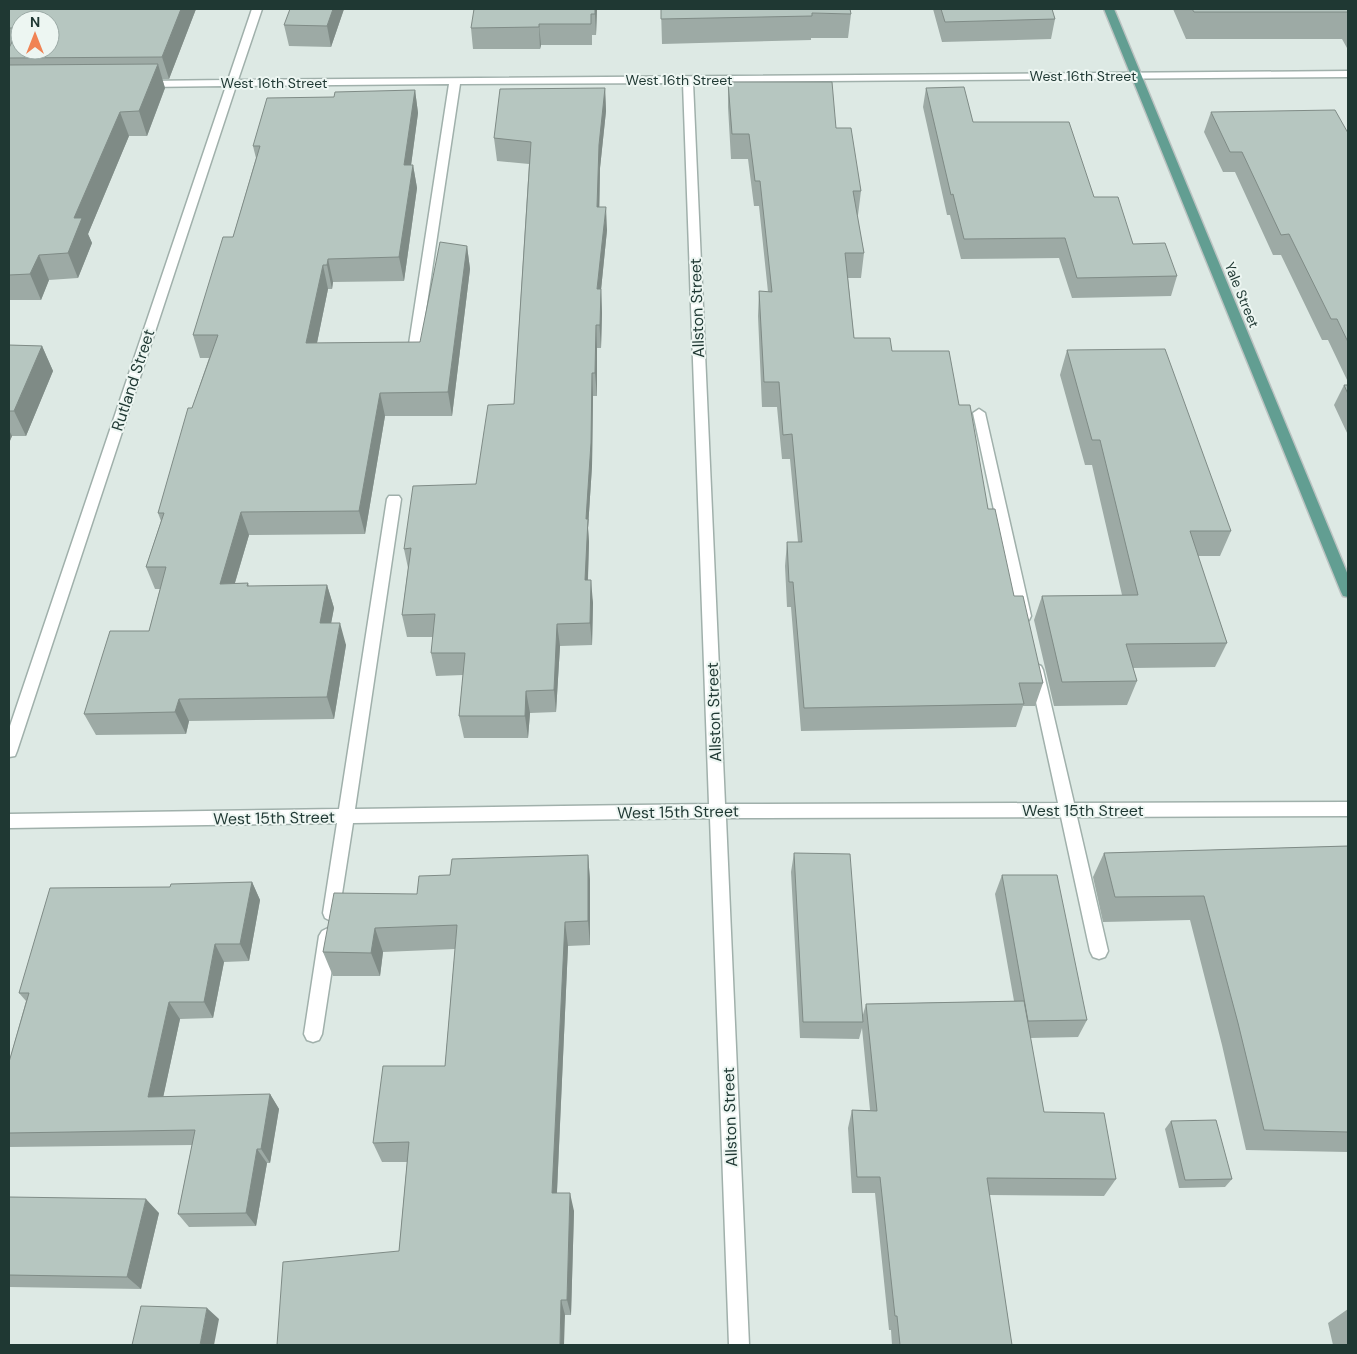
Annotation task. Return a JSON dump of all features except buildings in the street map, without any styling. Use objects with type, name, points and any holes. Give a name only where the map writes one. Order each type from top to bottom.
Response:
[{"type":"main road","name":"Yale Street","points":[[1109,9],[1348,592]]},
{"type":"street","name":"Rutland Street","points":[[9,751],[257,9]]},
{"type":"street","name":"West 16th Street","points":[[135,84],[1348,74]]},
{"type":"street","name":"Allston Street","points":[[688,80],[739,1345]]},
{"type":"street","points":[[413,357],[455,81]]},
{"type":"street","points":[[979,413],[1027,626]]},
{"type":"street","points":[[313,1034],[394,499]]},
{"type":"street","points":[[1033,655],[1099,951]]},
{"type":"street","name":"West 15th Street","points":[[9,821],[718,811],[1348,810]]}]
